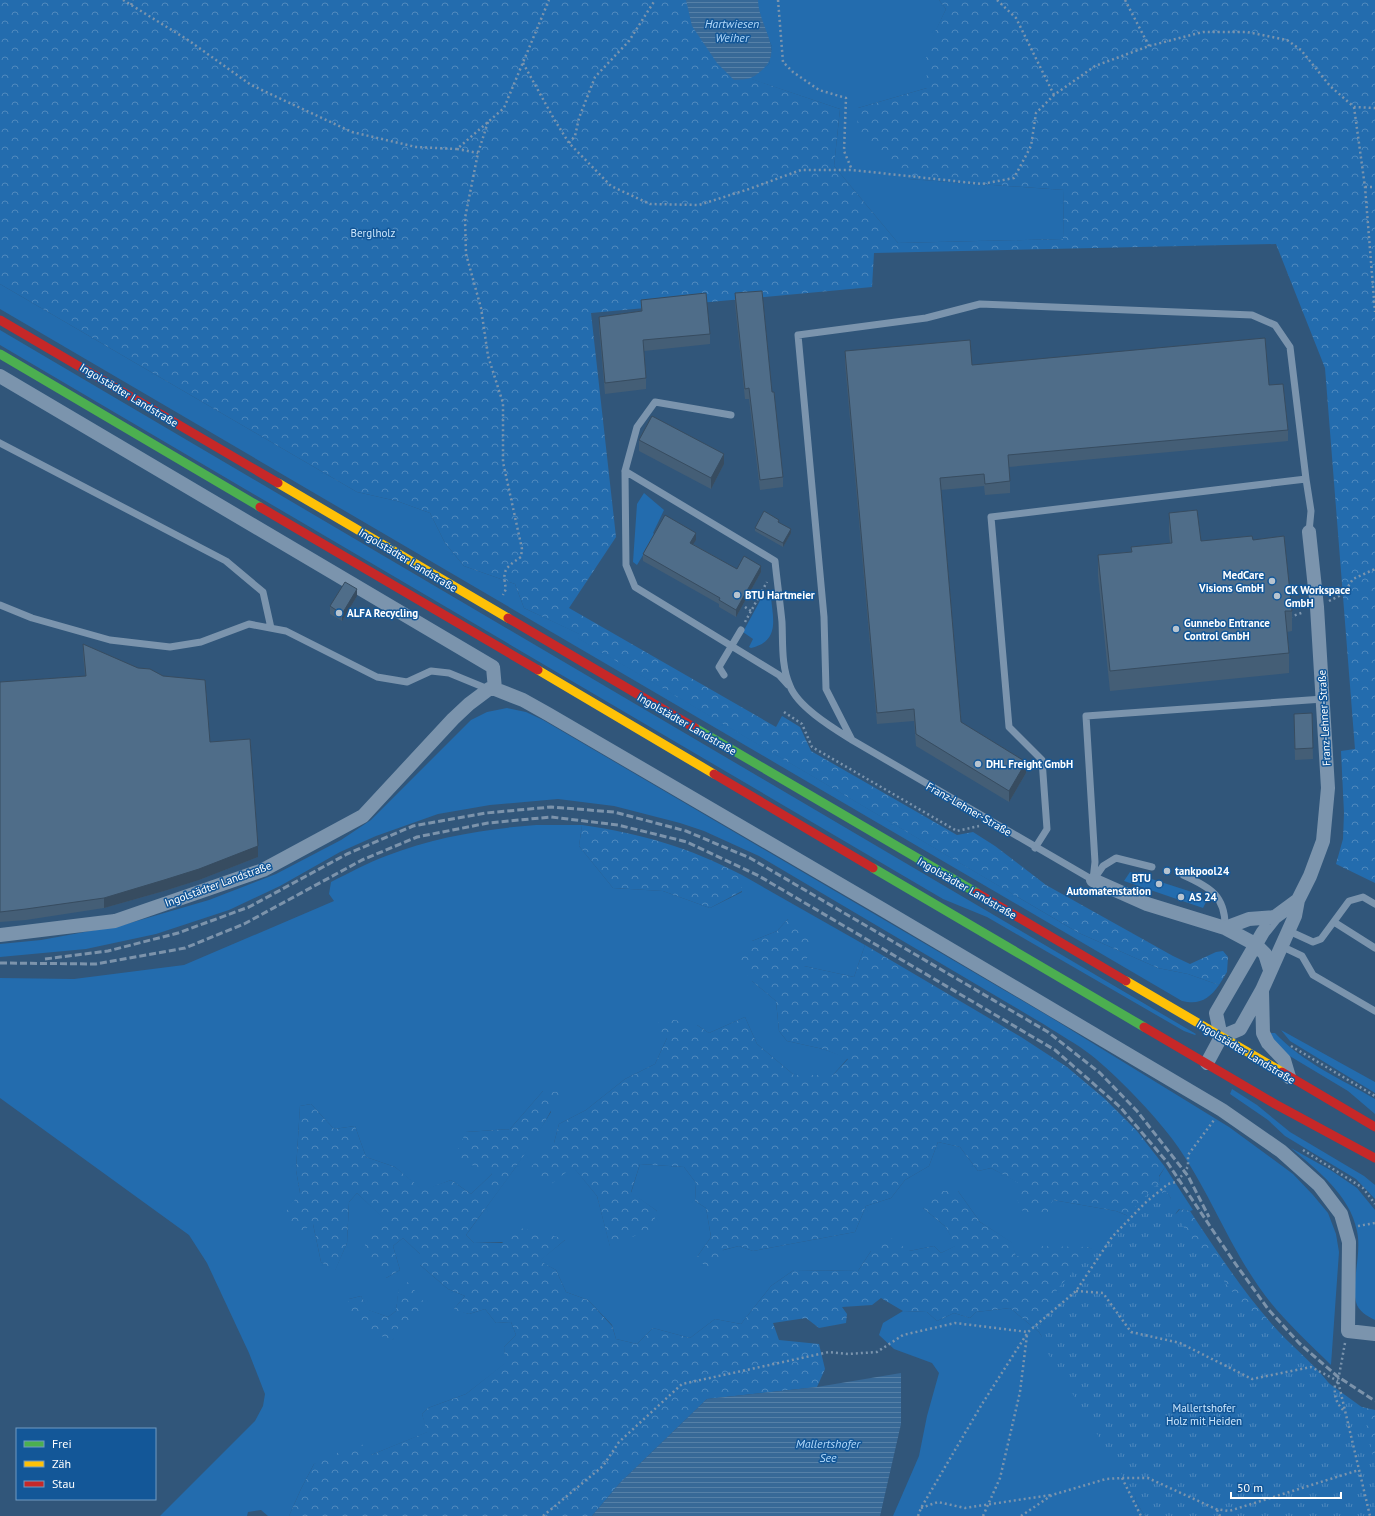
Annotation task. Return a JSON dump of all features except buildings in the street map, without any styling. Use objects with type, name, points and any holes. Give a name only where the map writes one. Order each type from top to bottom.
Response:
[{"type":"main road","name":"Ingolstädter Landstraße","points":[[0,320],[1375,1127]]},
{"type":"main road","points":[[0,354],[1275,1104],[1375,1158]]},
{"type":"street","points":[[0,376],[493,667],[492,689],[523,700],[548,714],[889,913],[1222,1110],[1281,1151],[1319,1185],[1341,1214],[1349,1242],[1348,1331],[1375,1334]]},
{"type":"street","name":"Franz-Lehner-Straße","points":[[1298,900],[1275,917],[1255,944],[1216,1013],[1221,1037],[1240,1029],[1262,990],[1289,931],[1295,916],[1298,900],[1310,876],[1323,841],[1328,788],[1317,607],[1309,532]]},
{"type":"street","name":"Ingolstädter Landstraße","points":[[0,935],[115,921],[263,870],[363,816],[453,719],[492,689]]},
{"type":"street","name":"Franz-Lehner-Straße","points":[[1093,880],[1147,904],[1225,928],[1255,944],[1265,954],[1270,970]]},
{"type":"street","points":[[1225,928],[1250,919],[1275,917],[1289,931]]},
{"type":"street","points":[[1262,990],[1264,1033],[1268,1043],[1284,1060],[1289,1077]]},
{"type":"street","points":[[1207,1063],[1221,1037]]},
{"type":"lane","points":[[852,740],[826,689],[824,617],[798,335],[926,318],[980,304],[1252,315],[1275,325],[1290,347],[1311,511],[1309,532]]},
{"type":"lane","points":[[731,415],[655,402],[637,427],[625,471],[626,565],[635,587],[779,675],[790,687]]},
{"type":"lane","points":[[0,443],[226,561],[263,592],[271,628]]},
{"type":"lane","points":[[625,471],[775,561],[776,566]]},
{"type":"lane","points":[[1035,848],[1047,829],[1042,760],[1009,727],[990,516],[1306,479]]},
{"type":"lane","name":"Franz-Lehner-Straße","points":[[776,566],[782,622],[784,663],[790,687],[806,706],[824,722],[852,740],[1035,848],[1093,880]]},
{"type":"lane","points":[[0,605],[32,618],[110,640],[170,647],[201,642],[249,624],[286,631],[377,677],[407,682],[431,671],[448,673],[492,689]]},
{"type":"lane","points":[[724,675],[719,667],[741,630]]},
{"type":"lane","points":[[1093,880],[1095,862],[1086,716],[1323,699]]},
{"type":"lane","points":[[1093,880],[1103,866],[1116,858],[1152,867]]},
{"type":"lane","points":[[1183,875],[1207,886],[1217,896],[1225,914],[1225,928]]},
{"type":"lane","points":[[1289,931],[1313,942],[1321,939],[1349,901],[1363,897],[1375,904]]},
{"type":"lane","points":[[1334,922],[1375,948]]},
{"type":"lane","points":[[1281,946],[1302,956],[1313,975],[1375,1011]]},
{"type":"path","points":[[123,0],[188,40],[251,85],[352,132],[416,148],[456,149],[478,153]]},
{"type":"path","points":[[131,5],[133,0]]},
{"type":"path","points":[[456,149],[504,108],[549,0]]},
{"type":"path","points":[[570,143],[575,136],[579,118],[595,77],[629,41],[655,0]]},
{"type":"path","points":[[778,0],[783,62],[793,72],[819,90],[846,98],[844,151],[852,170]]},
{"type":"path","points":[[998,0],[1016,18],[1054,95]]},
{"type":"path","points":[[1126,0],[1149,46]]},
{"type":"path","points":[[523,63],[554,119],[570,143],[611,186],[650,204],[699,205],[801,170],[852,170],[982,184],[1014,178],[1031,146],[1036,113],[1054,95],[1095,66],[1149,46],[1203,32],[1247,32],[1287,40],[1301,50],[1330,86],[1354,107],[1375,108]]},
{"type":"path","points":[[1354,107],[1365,187],[1375,312]]},
{"type":"path","points":[[488,122],[478,153],[465,218],[466,254],[481,308],[488,356],[503,403],[503,462],[522,549],[521,557],[509,566],[503,576],[506,589],[494,611]]},
{"type":"path","points":[[1365,187],[1375,186]]},
{"type":"path","points":[[741,630],[776,566]]},
{"type":"path","points":[[1317,607],[1345,592],[1353,579],[1375,569]]},
{"type":"path","points":[[745,607],[751,611]]},
{"type":"path","points":[[784,712],[802,724],[812,747],[957,832],[993,823]]},
{"type":"path","points":[[1289,1044],[1375,1096]]},
{"type":"path","points":[[918,1516],[921,1508],[1028,1332],[1076,1291],[1112,1237],[1145,1203],[1168,1184],[1176,1182],[1187,1169],[1188,1155],[1203,1133],[1222,1110]]},
{"type":"path","points":[[1076,1291],[1103,1293],[1131,1332],[1180,1343],[1252,1379],[1311,1367],[1338,1381],[1370,1516]]},
{"type":"path","points":[[544,1516],[603,1466],[619,1442],[682,1384],[829,1352],[848,1354],[877,1352],[903,1335],[955,1323],[1028,1332]]},
{"type":"path","points":[[1345,1412],[1336,1404],[1334,1393],[1335,1384],[1338,1381],[1348,1331]]},
{"type":"path","points":[[982,1516],[1002,1471],[1020,1392],[1028,1332]]},
{"type":"path","points":[[921,1508],[938,1502],[965,1508],[1052,1495],[1106,1478],[1148,1478],[1216,1509],[1229,1511],[1359,1470]]},
{"type":"path","points":[[1122,1478],[1142,1516]]},
{"type":"path","points":[[1021,1516],[1052,1495]]},
{"type":"path","points":[[1216,1509],[1220,1516]]},
{"type":"green space","name":"Berglholz","points":[[0,0],[758,0],[758,12],[772,47],[769,64],[752,79],[840,109],[834,166],[898,243],[1063,239],[1064,190],[908,179],[857,134],[858,108],[927,88],[926,50],[946,9],[939,0],[1375,0],[1375,883],[1336,864],[1343,839],[1344,813],[1341,751],[1355,749],[1325,368],[1276,244],[874,253],[872,287],[591,313],[616,537],[569,608],[776,727],[782,716],[800,727],[811,751],[957,835],[973,832],[995,846],[1046,885],[1173,956],[1190,964],[1216,952],[1223,951],[1228,957],[1227,972],[1219,985],[1188,974],[1158,968],[1079,933],[577,638],[579,634],[524,608],[515,584],[464,566],[445,543],[430,513],[397,501],[357,492],[0,284]]},
{"type":"green space","points":[[758,0],[939,0],[946,9],[927,50],[927,88],[858,108],[908,179],[1064,190],[1063,239],[898,243],[834,166],[840,109],[751,79],[769,64],[772,47],[758,12]]},
{"type":"green space","points":[[0,284],[357,492],[397,501],[430,513],[445,543],[464,566],[515,584],[524,608],[580,634],[578,638],[1079,933],[1158,968],[1188,974],[1219,985],[1212,994],[1204,1000],[1194,1002],[1182,1001],[0,309]]},
{"type":"green space","points":[[0,330],[1196,1034],[1195,1035],[1184,1031],[987,917],[943,899],[0,345]]},
{"type":"green space","points":[[644,493],[664,510],[653,533],[655,535],[637,565],[633,562],[637,504]]},
{"type":"green space","points":[[762,597],[771,597],[773,628],[771,635],[767,640],[760,645],[751,648],[749,647],[753,639],[743,632]]},
{"type":"green space","points":[[507,708],[526,712],[543,720],[1050,1017],[1229,1127],[1293,1174],[1328,1213],[1336,1234],[1339,1252],[1331,1365],[1284,1318],[1259,1287],[1236,1251],[1196,1176],[1173,1140],[1134,1095],[1091,1055],[1045,1025],[759,856],[704,831],[680,823],[614,806],[558,799],[490,805],[438,814],[376,836],[340,852],[280,886],[229,910],[156,934],[86,949],[0,957],[0,944],[41,940],[123,925],[209,900],[276,874],[341,840],[371,820],[471,720],[487,712]]},
{"type":"green space","points":[[536,825],[582,825],[579,846],[613,888],[663,891],[710,908],[742,892],[742,875],[865,945],[854,977],[804,966],[788,919],[777,931],[752,941],[752,981],[776,1001],[779,1031],[787,1041],[823,1049],[848,1058],[833,1075],[794,1075],[757,1044],[745,1017],[709,1033],[697,1025],[667,1038],[655,1064],[625,1079],[586,1110],[559,1124],[554,1143],[597,1196],[610,1246],[657,1211],[631,1193],[640,1164],[684,1167],[696,1183],[695,1201],[706,1208],[711,1237],[697,1257],[739,1246],[753,1251],[855,1232],[866,1206],[891,1198],[905,1180],[929,1166],[938,1142],[960,1147],[978,1171],[991,1168],[1053,1200],[1116,1211],[1126,1215],[1143,1238],[1149,1280],[1088,1247],[1065,1247],[1016,1257],[1012,1243],[980,1222],[958,1191],[923,1208],[946,1227],[956,1246],[941,1253],[934,1246],[909,1251],[871,1251],[858,1271],[794,1270],[771,1286],[741,1324],[715,1319],[690,1338],[653,1328],[637,1344],[616,1339],[612,1325],[588,1300],[566,1292],[556,1270],[539,1261],[565,1240],[474,1243],[466,1235],[515,1168],[551,1112],[543,1091],[510,1129],[466,1132],[492,1174],[471,1194],[451,1180],[423,1191],[395,1167],[366,1157],[355,1126],[334,1129],[311,1104],[300,1106],[296,1170],[300,1193],[313,1224],[321,1262],[335,1270],[347,1243],[349,1202],[357,1193],[388,1222],[386,1278],[400,1270],[393,1246],[403,1238],[420,1254],[420,1265],[448,1289],[465,1296],[454,1309],[469,1314],[485,1309],[496,1323],[511,1322],[516,1335],[504,1347],[506,1363],[466,1394],[428,1408],[422,1414],[428,1432],[371,1455],[314,1464],[289,1516],[268,1516],[261,1510],[248,1512],[247,1516],[160,1516],[255,1421],[263,1406],[265,1394],[249,1353],[207,1263],[189,1235],[0,1098],[0,978],[74,979],[184,965],[334,901],[329,894],[331,882],[379,859],[404,849],[441,839]],"holes":[[[399,1288],[393,1340],[349,1299],[361,1296],[368,1310],[388,1317],[396,1311]]]},
{"type":"green space","points":[[582,825],[645,837],[684,849],[742,875],[742,891],[710,908],[663,891],[613,888],[579,846]]},
{"type":"green space","points":[[1130,872],[1195,893],[1206,902],[1203,908],[1124,881]]},
{"type":"green space","points":[[788,919],[806,927],[812,945],[804,966],[854,977],[865,945],[1021,1037],[1067,1067],[1105,1099],[1137,1131],[1165,1167],[1159,1176],[1160,1183],[1171,1198],[1167,1212],[1174,1216],[1180,1209],[1190,1211],[1232,1273],[1267,1318],[1324,1377],[1337,1394],[1214,1516],[1145,1516],[1135,1500],[1137,1485],[1039,1332],[1010,1308],[976,1312],[970,1318],[954,1313],[937,1321],[927,1312],[903,1311],[881,1298],[872,1305],[842,1307],[847,1314],[846,1323],[819,1328],[806,1318],[773,1323],[779,1340],[819,1344],[825,1369],[817,1387],[707,1399],[620,1483],[592,1516],[289,1516],[314,1464],[360,1442],[371,1455],[427,1432],[422,1414],[428,1408],[466,1394],[505,1363],[504,1347],[516,1335],[511,1322],[496,1323],[485,1309],[469,1314],[453,1310],[465,1296],[448,1289],[420,1265],[420,1254],[403,1238],[393,1246],[400,1270],[386,1278],[369,1259],[363,1238],[387,1222],[357,1193],[349,1202],[347,1243],[335,1271],[321,1262],[313,1224],[298,1233],[285,1213],[300,1193],[296,1170],[300,1106],[311,1104],[334,1129],[355,1126],[366,1157],[395,1167],[423,1190],[451,1180],[471,1194],[492,1174],[454,1157],[466,1132],[510,1129],[543,1091],[560,1092],[551,1111],[529,1148],[466,1235],[474,1243],[502,1243],[520,1228],[566,1239],[540,1261],[556,1270],[566,1292],[588,1300],[612,1326],[616,1339],[637,1344],[653,1328],[690,1338],[715,1319],[741,1324],[771,1286],[794,1270],[858,1271],[871,1251],[891,1238],[909,1251],[934,1246],[941,1253],[955,1246],[946,1227],[923,1208],[931,1191],[958,1191],[980,1222],[1013,1243],[1016,1257],[1033,1246],[1088,1247],[1098,1251],[1143,1238],[1126,1215],[1116,1211],[1053,1200],[1047,1214],[1026,1218],[1017,1199],[1022,1185],[991,1168],[978,1171],[960,1147],[938,1142],[929,1166],[905,1180],[891,1198],[866,1206],[855,1232],[753,1251],[739,1246],[723,1250],[720,1265],[708,1270],[697,1257],[711,1237],[706,1208],[695,1201],[696,1183],[684,1167],[640,1164],[631,1192],[657,1211],[652,1228],[610,1247],[597,1196],[573,1167],[546,1188],[528,1170],[554,1143],[559,1124],[586,1110],[625,1079],[655,1064],[667,1038],[656,1027],[662,1017],[697,1025],[709,1033],[745,1017],[757,1044],[794,1075],[833,1075],[848,1059],[823,1049],[787,1041],[779,1031],[776,1001],[752,981],[735,958],[752,941],[777,931]]},
{"type":"green space","points":[[1281,1030],[1375,1082],[1375,1093],[1290,1041]]},
{"type":"green space","points":[[1271,1033],[1275,1033],[1297,1053],[1375,1099],[1375,1114],[1348,1091],[1283,1052],[1270,1035]]},
{"type":"green space","points":[[1232,1089],[1257,1105],[1290,1132],[1364,1176],[1375,1185],[1375,1199],[1356,1179],[1285,1136],[1268,1120],[1230,1094]]},
{"type":"green space","points":[[1291,1148],[1332,1171],[1357,1188],[1375,1210],[1375,1320],[1361,1311],[1356,1302],[1355,1286],[1358,1240],[1353,1218],[1340,1195],[1331,1184]]},
{"type":"green space","points":[[1165,1167],[1193,1210],[1190,1211],[1179,1209],[1174,1216],[1156,1220],[1171,1198],[1160,1184],[1159,1177]]},
{"type":"green space","name":"Mallertshofer Holz mit Heiden","points":[[1157,1184],[1188,1234],[1230,1289],[1276,1342],[1363,1408],[1375,1466],[1375,1516],[1147,1516],[1044,1347],[1040,1326],[1043,1311],[1059,1287]]},
{"type":"green space","points":[[408,1282],[423,1301],[417,1319],[401,1322],[393,1340],[369,1332],[346,1312],[349,1299],[361,1296],[369,1310],[388,1317],[396,1311],[399,1288]]},
{"type":"green space","points":[[1010,1308],[1039,1332],[1137,1485],[1135,1500],[1145,1516],[893,1516],[919,1456],[927,1416],[939,1373],[932,1363],[894,1349],[879,1335],[883,1323],[903,1311],[927,1312],[937,1321],[954,1313],[970,1318],[976,1312]]},
{"type":"green space","points":[[1349,1404],[1375,1410],[1375,1516]]},
{"type":"water","name":"Hartwiesen Weiher","points":[[686,0],[758,0],[759,9],[771,46],[771,55],[768,63],[755,76],[746,79],[734,80],[717,63],[692,26]]},
{"type":"water","name":"Mallertshofer See","points":[[901,1373],[901,1424],[880,1516],[592,1516],[620,1483],[707,1399],[817,1387]]},
{"type":"railway","points":[[45,959],[108,951],[178,933],[249,907],[347,854],[413,826],[486,813],[551,807],[614,812],[686,831],[750,858],[1048,1032],[1100,1073],[1137,1111],[1188,1176],[1209,1217]]},
{"type":"railway","points":[[0,963],[96,964],[185,948],[244,924],[362,860],[417,837],[488,823],[551,817],[618,825],[687,842],[759,876],[1055,1050],[1120,1107],[1167,1162],[1232,1259],[1268,1309],[1299,1343],[1337,1376],[1375,1401]]},
{"type":"traffic: fast","points":[[0,354],[260,507]]},
{"type":"traffic: fast","points":[[695,728],[977,893]]},
{"type":"traffic: fast","points":[[873,868],[1144,1027]]},
{"type":"traffic: slow","points":[[278,483],[508,618]]},
{"type":"traffic: slow","points":[[538,670],[714,774]]},
{"type":"traffic: slow","points":[[1126,981],[1282,1072]]},
{"type":"traffic: jam","points":[[0,320],[278,483]]},
{"type":"traffic: jam","points":[[260,507],[538,670]]},
{"type":"traffic: jam","points":[[508,618],[695,728]]},
{"type":"traffic: jam","points":[[714,774],[873,868]]},
{"type":"traffic: jam","points":[[977,893],[1126,981]]},
{"type":"traffic: jam","points":[[1144,1027],[1275,1104],[1375,1158]]},
{"type":"traffic: jam","points":[[1282,1072],[1375,1127]]},
{"type":"place","name":"MedCare Visions GmbH","points":[[1272,581]]},
{"type":"place","name":"BTU Hartmeier","points":[[737,595]]},
{"type":"place","name":"CK Workspace GmbH","points":[[1277,596]]},
{"type":"place","name":"ALFA Recycling","points":[[339,613]]},
{"type":"place","name":"Gunnebo Entrance Control GmbH","points":[[1176,629]]},
{"type":"place","name":"DHL Freight GmbH","points":[[978,764]]},
{"type":"place","name":"tankpool24","points":[[1167,871]]},
{"type":"place","name":"BTU Automatenstation","points":[[1159,884]]},
{"type":"place","name":"AS 24","points":[[1181,897]]}]
